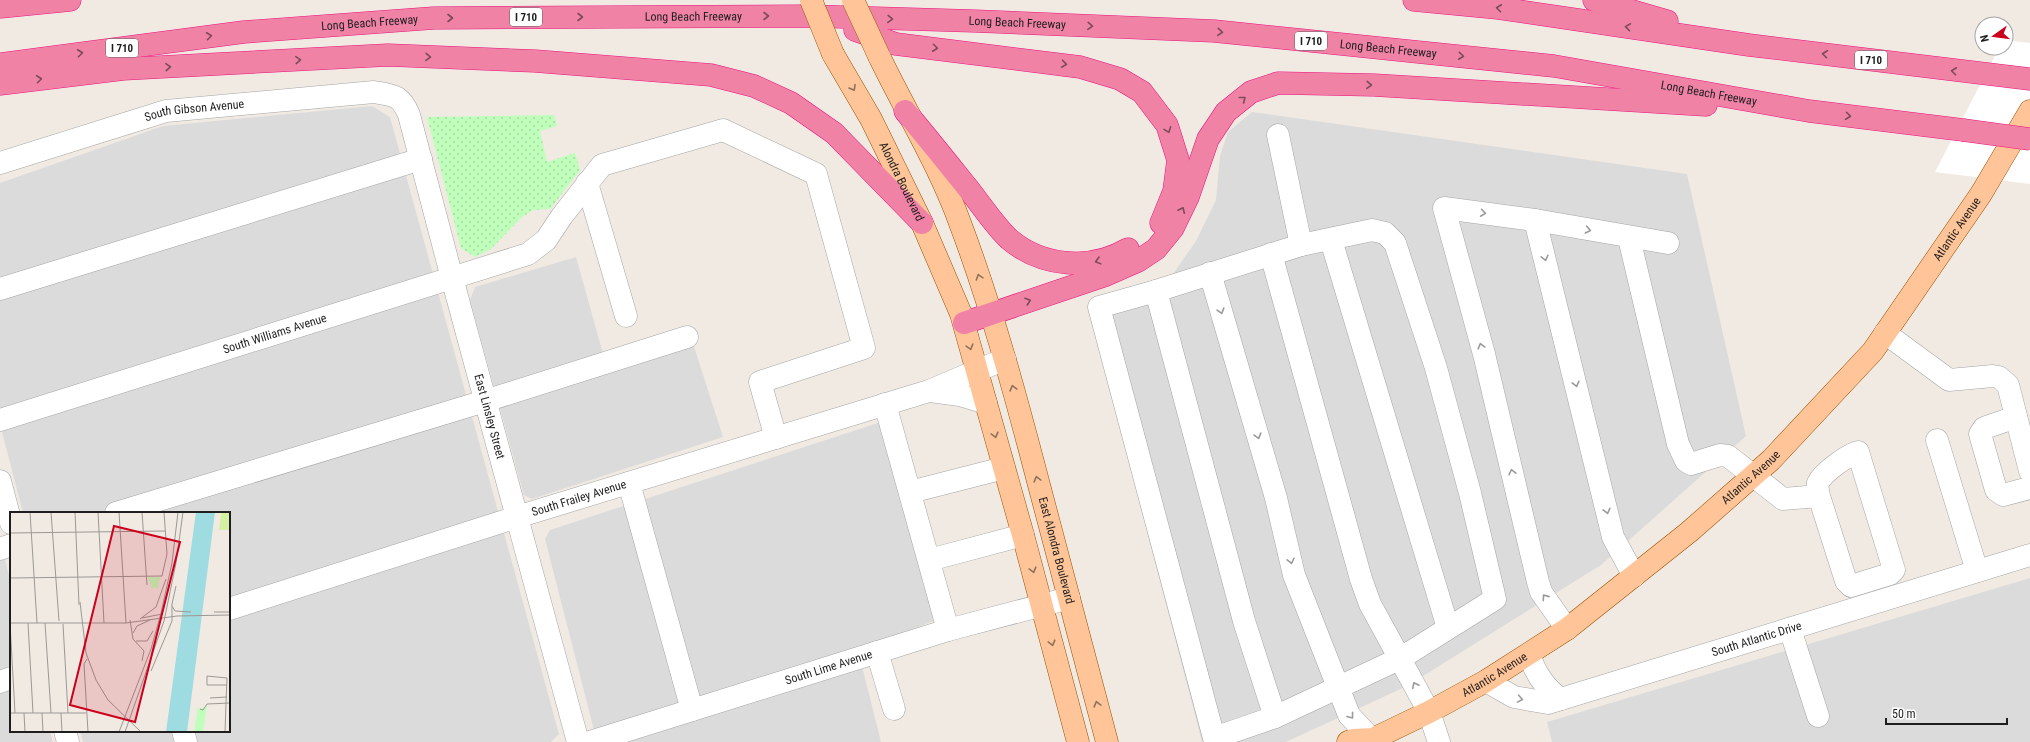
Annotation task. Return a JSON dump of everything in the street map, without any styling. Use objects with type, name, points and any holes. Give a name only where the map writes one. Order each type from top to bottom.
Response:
[{"type":"highway","points":[[0,7],[70,0]]},
{"type":"highway","name":"I 710","points":[[1414,0],[1498,8],[1749,45],[2030,79]]},
{"type":"highway","points":[[1594,0],[1749,45]]},
{"type":"highway","points":[[810,8],[896,44],[1080,67],[1120,79],[1142,92],[1167,125],[1178,160],[1174,191],[1160,224],[1143,241],[1117,256],[1087,264],[1058,262],[1033,255],[1009,238],[905,111]]},
{"type":"highway","name":"Long Beach Freeway","points":[[0,64],[244,32],[434,18],[810,8],[1214,31],[1554,66],[1809,111],[2030,139]]},
{"type":"highway","points":[[0,84],[122,69],[388,56],[535,62],[711,75],[754,86],[791,103],[834,133],[922,223]]},
{"type":"highway","points":[[964,323],[1106,275],[1138,261],[1156,249],[1173,228],[1188,197],[1208,139],[1226,112],[1251,92],[1278,83],[1382,86],[1809,111]]},
{"type":"main road","points":[[853,0],[905,111],[937,168],[960,222],[1005,359]]},
{"type":"main road","name":"Alondra Boulevard","points":[[810,8],[833,54],[871,119],[922,223],[964,323],[977,370]]},
{"type":"main road","name":"Atlantic Avenue","points":[[1348,742],[1353,740],[1373,741],[1486,681],[1567,629],[1689,532],[1753,475],[1822,407],[1873,351],[1981,194],[2030,111]]},
{"type":"main road","name":"East Alondra Boulevard","points":[[1005,359],[1107,742]]},
{"type":"main road","points":[[977,370],[1024,534],[1078,742]]},
{"type":"street","name":"South Gibson Avenue","points":[[0,162],[166,111],[374,92],[395,96]]},
{"type":"street","name":"East Linsley Street","points":[[395,96],[405,104],[409,115],[578,742]]},
{"type":"street","name":"South Williams Avenue","points":[[0,420],[528,254],[546,240],[602,165],[723,130],[816,174],[864,348],[760,382],[776,438]]},
{"type":"street","points":[[1278,135],[1301,245]]},
{"type":"street","points":[[0,289],[420,159]]},
{"type":"street","points":[[587,184],[626,316]]},
{"type":"street","points":[[1567,629],[1541,592],[1538,582],[1484,354],[1444,208],[1536,220],[1629,238],[1668,243]]},
{"type":"street","points":[[1536,220],[1613,537],[1634,576]]},
{"type":"street","points":[[1372,230],[1385,233],[1395,243],[1436,368],[1470,493],[1495,599],[1401,658],[1276,717],[1214,738],[1099,307],[1156,292],[1210,273],[1301,245],[1331,240],[1372,230]]},
{"type":"street","points":[[1629,238],[1678,444],[1686,461],[1691,464],[1720,455],[1728,456],[1783,499],[1819,496]]},
{"type":"street","points":[[1331,240],[1448,628]]},
{"type":"street","points":[[1271,254],[1361,579],[1370,604],[1401,658],[1429,712],[1438,742]]},
{"type":"street","points":[[1210,273],[1276,498],[1294,575],[1348,714],[1373,741]]},
{"type":"street","points":[[1156,292],[1244,621],[1276,717]]},
{"type":"street","points":[[1885,333],[1949,380],[1993,376],[2000,377],[2008,385],[2030,471]]},
{"type":"street","points":[[119,512],[485,401],[687,337]]},
{"type":"street","name":"South Frailey Avenue","points":[[230,609],[629,482],[929,391],[1005,359]]},
{"type":"street","name":"South Frailey Avenue","points":[[929,391],[960,395],[986,403]]},
{"type":"street","points":[[885,404],[948,630]]},
{"type":"street","points":[[2016,417],[1984,428],[1980,434],[1996,490],[2003,495],[2030,488]]},
{"type":"street","points":[[1937,440],[1977,571]]},
{"type":"street","points":[[1858,452],[1894,570],[1890,574],[1852,586],[1846,581],[1819,496],[1818,483],[1822,477],[1842,460],[1858,452]]},
{"type":"street","points":[[910,492],[1004,468]]},
{"type":"street","points":[[0,481],[10,519]]},
{"type":"street","points":[[629,482],[692,710]]},
{"type":"street","points":[[929,560],[1024,534]]},
{"type":"street","points":[[0,549],[10,545]]},
{"type":"street","name":"South Atlantic Drive","points":[[1486,681],[1514,698],[1548,703],[2030,555]]},
{"type":"street","name":"South Lime Avenue","points":[[590,742],[948,630],[1069,598]]},
{"type":"street","points":[[1790,629],[1818,716]]},
{"type":"street","points":[[876,652],[894,709]]},
{"type":"street","points":[[1529,654],[1535,671],[1549,691],[1561,699]]},
{"type":"street","points":[[0,682],[10,678]]},
{"type":"street","points":[[65,732],[68,742]]},
{"type":"street","points":[[183,732],[186,742]]},
{"type":"shaded area","points":[[372,106],[390,117],[559,734],[551,742],[83,742],[80,732],[230,732],[230,512],[23,512],[0,424],[0,183],[163,126]]},
{"type":"shaded area","points":[[1252,112],[1687,174],[1746,436],[1601,565],[1407,686],[1286,742],[1202,742],[1088,305],[1173,274],[1196,241],[1216,200],[1220,156],[1228,132]]},
{"type":"shaded area","points":[[576,257],[604,357],[689,331],[723,437],[532,499],[524,495],[470,300],[475,287]]},
{"type":"shaded area","points":[[884,421],[939,619],[858,650],[881,742],[597,742],[545,539],[550,530]]},
{"type":"shaded area","points":[[0,541],[10,579],[10,732],[50,732],[53,742],[0,742]]},
{"type":"shaded area","points":[[2030,578],[2030,742],[1552,742],[1547,722]]},
{"type":"green space","points":[[554,115],[557,126],[540,131],[547,162],[575,153],[580,170],[550,209],[533,210],[522,217],[491,249],[475,257],[461,248],[427,117]]},
{"type":"pier","points":[[2014,41],[2030,43],[2030,184],[1935,172],[1995,56],[2014,56]]}]
